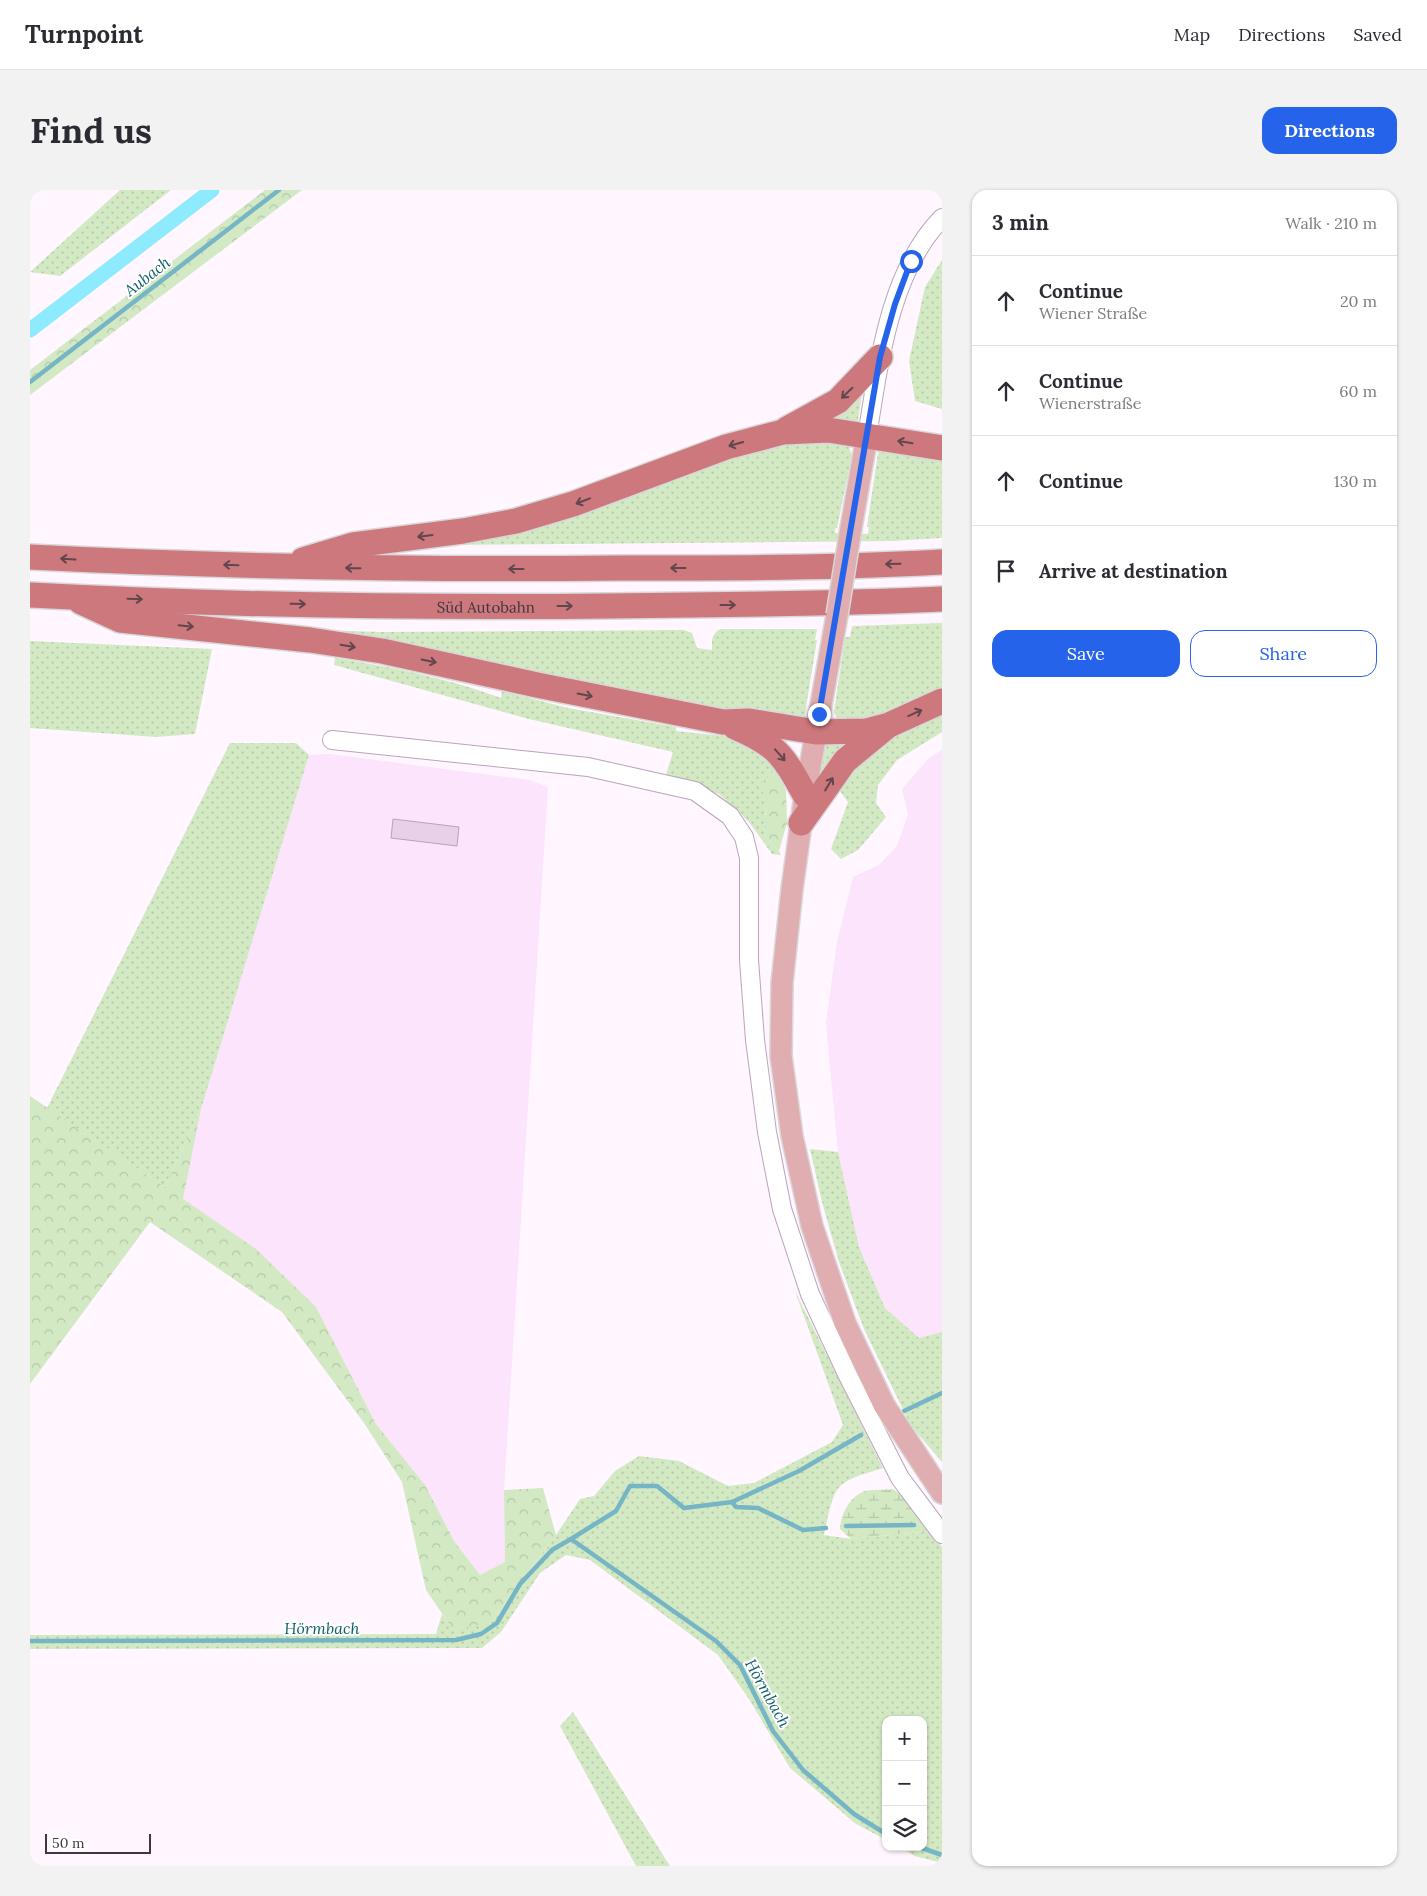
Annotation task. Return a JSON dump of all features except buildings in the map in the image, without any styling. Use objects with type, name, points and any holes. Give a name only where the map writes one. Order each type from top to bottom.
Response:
[{"type":"highway","points":[[783,432],[838,401],[880,357]]},
{"type":"highway","points":[[279,567],[353,545],[463,531],[516,521],[574,504],[726,447],[783,432],[828,430],[942,448]]},
{"type":"highway","points":[[30,558],[279,567],[557,569],[754,568],[942,562]]},
{"type":"highway","name":"Süd Autobahn","points":[[30,595],[292,604],[496,607],[763,605],[942,599]]},
{"type":"highway","points":[[69,597],[120,620],[310,640],[382,651],[537,685],[723,722],[765,741],[778,752],[790,767],[804,795]]},
{"type":"highway","points":[[723,722],[750,721],[816,732],[866,731],[888,725],[942,701]]},
{"type":"highway","points":[[801,823],[846,761],[888,725]]},
{"type":"main road","points":[[867,436],[804,795],[782,983],[782,1056],[792,1136],[812,1226],[845,1323],[884,1405],[942,1492]]},
{"type":"street","points":[[867,436],[880,357],[895,304],[911,261],[924,239],[942,218]]},
{"type":"street","points":[[332,740],[588,767],[695,791],[730,816],[744,837],[748,858],[748,960],[755,1040],[766,1132],[782,1209],[810,1294],[847,1374],[900,1478],[942,1534]]},
{"type":"shaded area","points":[[942,750],[942,1332],[919,1338],[885,1308],[859,1247],[838,1152],[826,1023],[837,942],[853,877],[879,865],[897,846],[908,815],[902,789],[929,758]]},
{"type":"shaded area","points":[[329,754],[530,780],[548,787],[504,1490],[505,1562],[480,1575],[454,1541],[425,1485],[376,1424],[316,1307],[182,1199],[201,1109],[309,755]]},
{"type":"green space","points":[[120,190],[171,190],[60,276],[30,272]]},
{"type":"green space","points":[[265,190],[302,190],[30,395],[30,370]]},
{"type":"green space","points":[[942,260],[942,409],[915,401],[909,361],[925,287]]},
{"type":"green space","points":[[863,386],[857,427],[814,423]]},
{"type":"green space","points":[[817,438],[848,445],[852,455],[835,533],[868,534],[869,527],[867,527],[878,453],[882,447],[942,455],[942,538],[891,541],[446,545],[753,448]]},
{"type":"green space","points":[[942,623],[942,691],[881,719],[838,719],[834,712],[845,637],[850,637],[852,626]]},
{"type":"green space","points":[[720,629],[817,629],[815,640],[817,640],[804,719],[796,723],[462,662],[319,630],[381,632],[684,630],[692,633],[697,648],[712,650],[712,641]]},
{"type":"green space","points":[[30,641],[212,649],[195,734],[156,737],[30,728]]},
{"type":"green space","points":[[335,658],[419,674],[501,698],[502,691],[568,708],[676,727],[676,731],[724,736],[753,747],[777,768],[762,783],[766,806],[764,835],[781,855],[772,854],[749,822],[719,794],[666,775],[673,752],[529,719],[334,665]]},
{"type":"green space","points":[[942,711],[942,732],[897,760],[878,785],[876,803],[886,817],[858,850],[841,859],[831,849],[848,802],[837,787],[876,745]]},
{"type":"green space","points":[[866,737],[819,779],[827,741]]},
{"type":"green space","points":[[230,743],[296,743],[309,755],[201,1109],[165,1187],[47,1108]]},
{"type":"green space","points":[[777,768],[786,791],[787,823],[779,851],[764,835],[766,806],[761,783]]},
{"type":"green space","points":[[30,1096],[165,1187],[201,1109],[183,1199],[256,1249],[316,1307],[376,1424],[425,1485],[454,1541],[480,1575],[505,1562],[504,1490],[543,1488],[556,1535],[492,1621],[454,1631],[426,1590],[402,1482],[364,1423],[282,1312],[150,1222],[30,1384]]},
{"type":"green space","points":[[810,1149],[838,1152],[859,1247],[885,1308],[919,1338],[942,1332],[942,1462],[911,1426],[864,1329],[839,1262],[822,1202]]},
{"type":"green space","points":[[795,1291],[883,1468],[852,1479],[837,1490],[824,1535],[851,1539],[931,1531],[942,1547],[942,1863],[915,1856],[906,1851],[927,1851],[927,1716],[882,1716],[882,1838],[856,1824],[790,1768],[749,1699],[718,1655],[590,1560],[566,1555],[540,1573],[501,1632],[482,1648],[30,1649],[30,1635],[436,1634],[442,1614],[454,1630],[492,1621],[556,1535],[580,1499],[594,1496],[615,1471],[639,1456],[679,1461],[728,1486],[754,1483],[832,1442],[843,1425]]},
{"type":"green space","points":[[893,1489],[906,1498],[931,1531],[851,1539],[840,1529],[844,1512],[854,1497],[865,1491]]},
{"type":"green space","points":[[573,1712],[670,1866],[636,1866],[560,1726]]},
{"type":"waterway","points":[[30,330],[212,190]]},
{"type":"waterway","name":"Aubach","points":[[30,382],[279,190]]},
{"type":"waterway","name":"Hörmbach","points":[[904,1411],[942,1393]]},
{"type":"waterway","name":"Hörmbach","points":[[571,1539],[616,1511],[630,1486],[657,1486],[684,1508],[732,1502],[799,1471],[861,1435]]},
{"type":"waterway","points":[[732,1502],[736,1507],[758,1508],[803,1530],[826,1528]]},
{"type":"waterway","points":[[846,1526],[914,1525]]},
{"type":"waterway","name":"Hörmbach","points":[[30,1641],[456,1640],[481,1634],[497,1623],[520,1584],[552,1550],[571,1539],[716,1641],[740,1665],[773,1731],[803,1770],[854,1814],[882,1832]]},
{"type":"waterway","name":"Hörmbach","points":[[927,1850],[942,1855]]},
{"type":"route","points":[[819,714],[880,357],[895,304],[911,261]]}]
